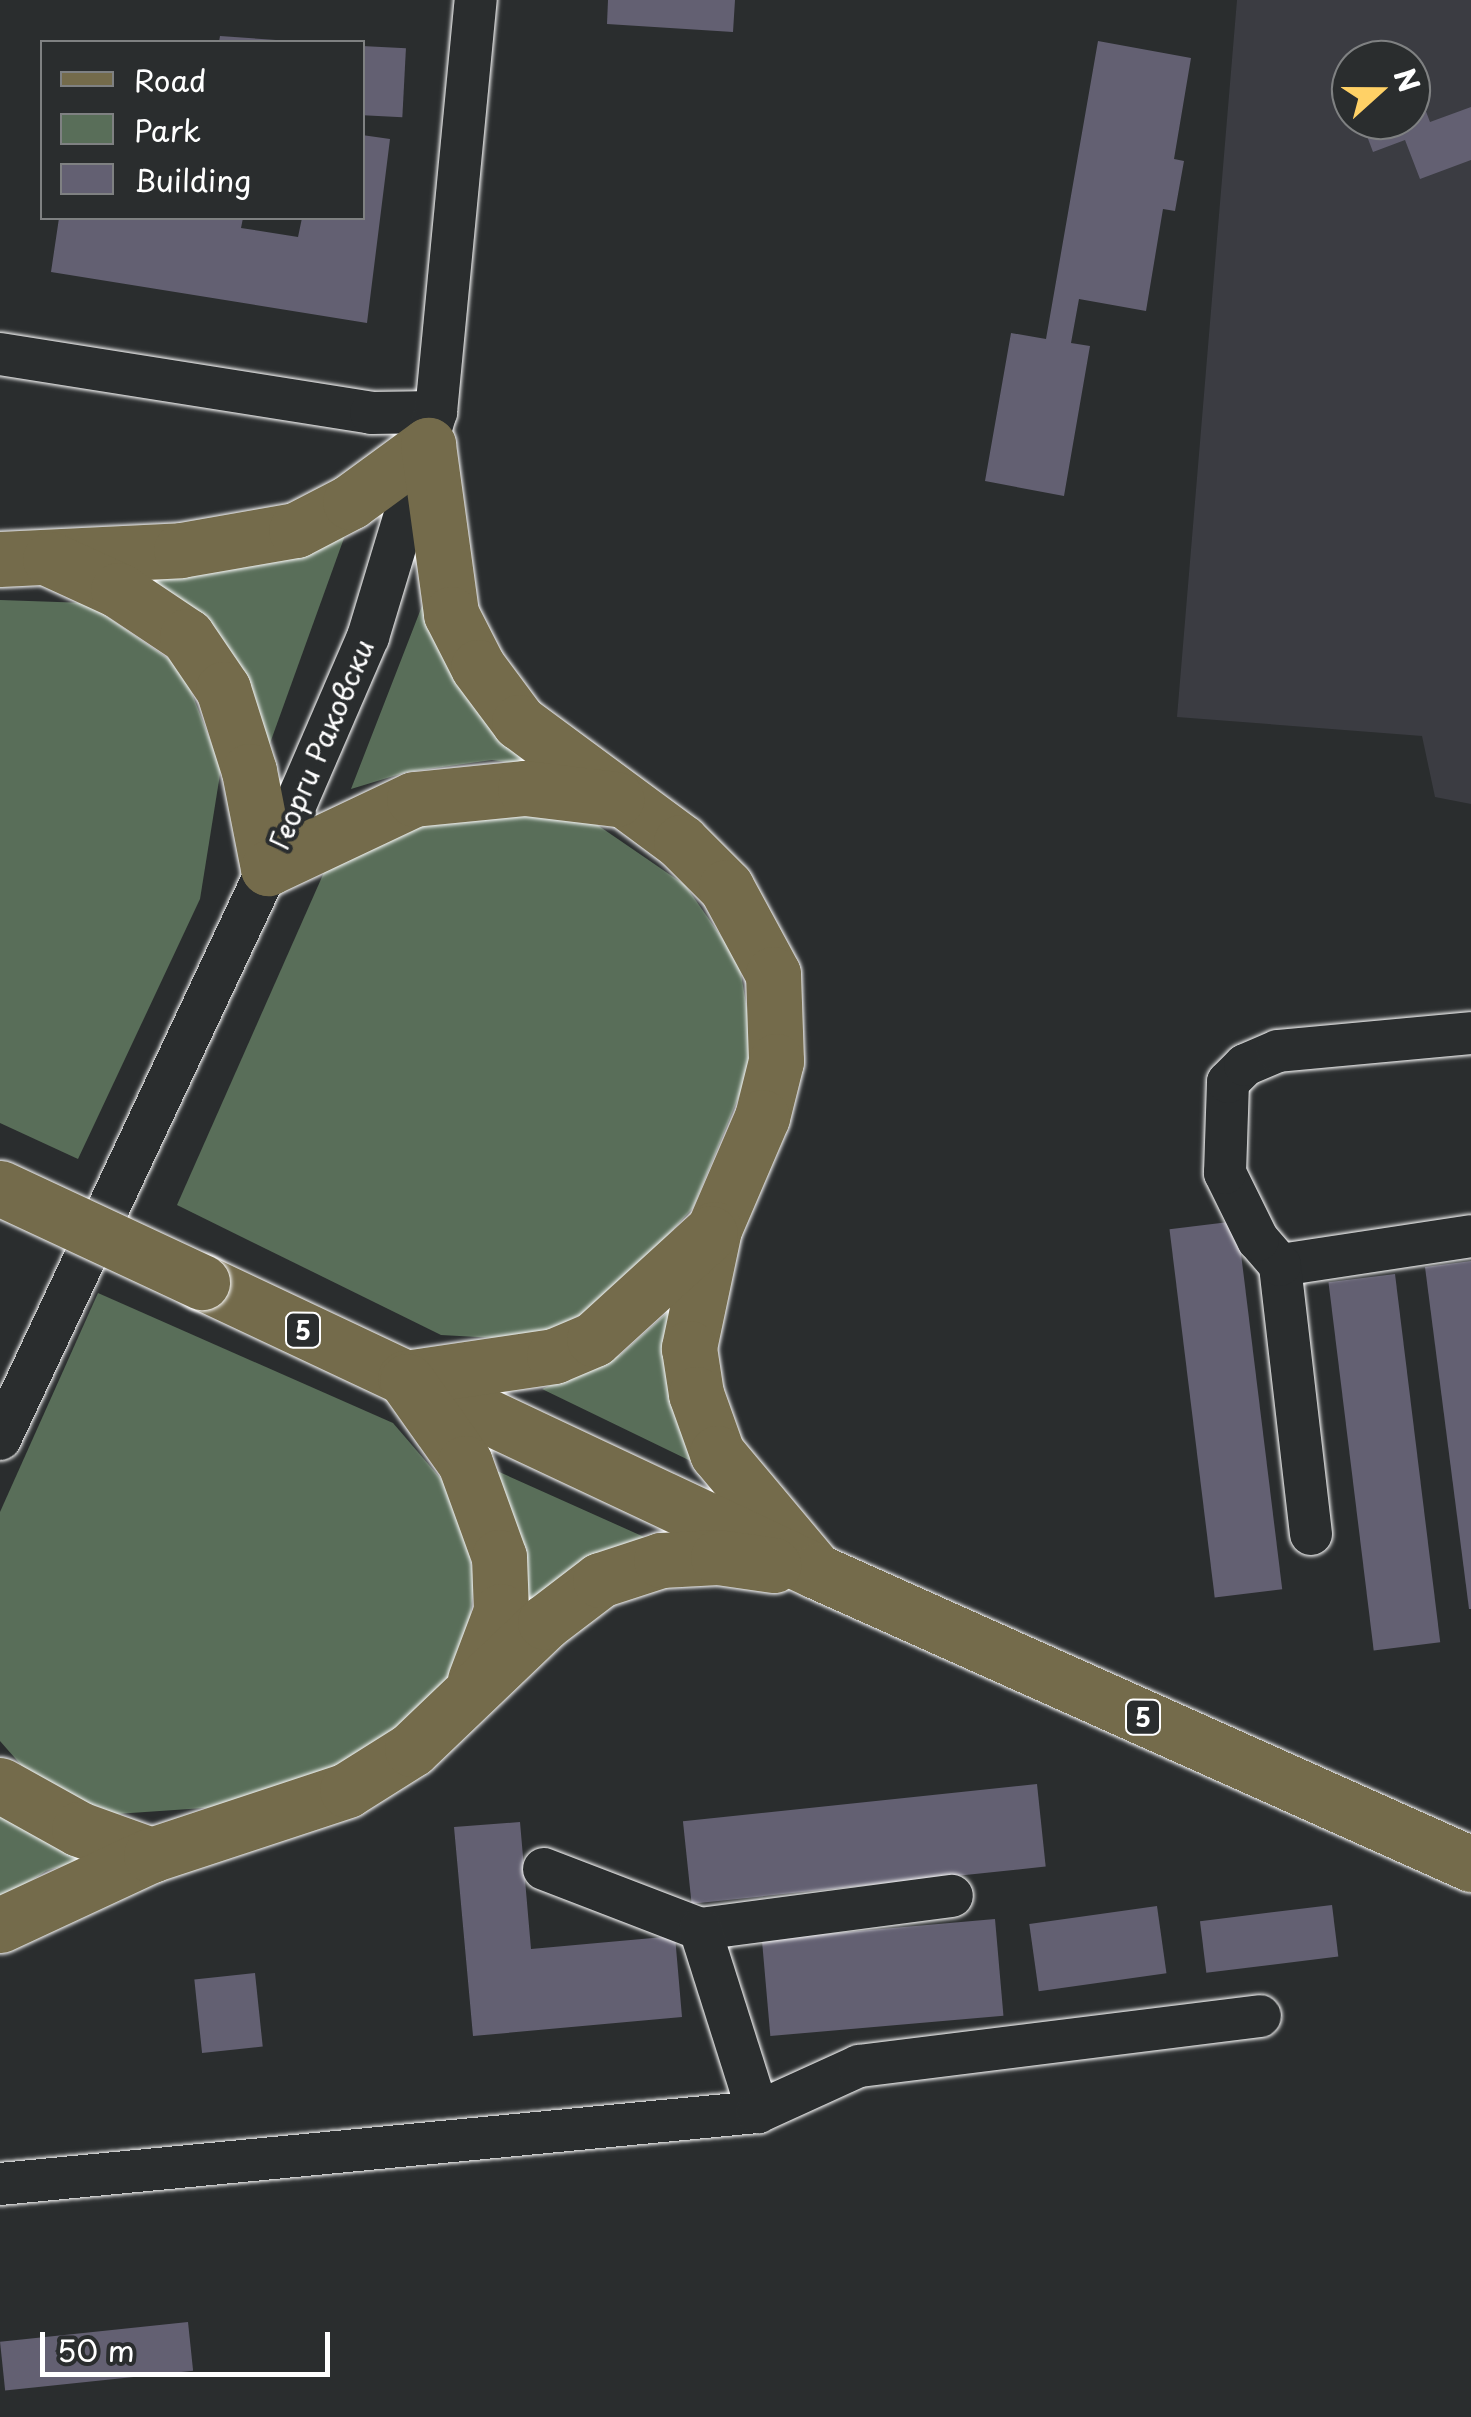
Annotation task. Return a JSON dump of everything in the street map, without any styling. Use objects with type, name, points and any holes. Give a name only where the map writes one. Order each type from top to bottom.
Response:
[{"type":"main road","points":[[19,557],[182,550],[296,530],[350,502],[432,429]]},
{"type":"main road","points":[[432,429],[451,614],[478,667],[519,722],[616,799],[681,842],[726,888],[773,974],[776,1061],[762,1117],[714,1229],[692,1321],[696,1394],[718,1452],[816,1571]]},
{"type":"main road","points":[[19,557],[118,590],[187,636],[222,689],[248,771],[268,868],[414,799],[525,788],[616,799]]},
{"type":"main road","name":"5","points":[[0,1188],[816,1571],[1471,1864]]},
{"type":"main road","points":[[469,1692],[500,1611],[499,1557],[465,1463],[405,1378],[520,1363],[594,1339],[625,1318],[714,1229]]},
{"type":"main road","points":[[0,1924],[151,1855],[347,1790],[412,1750],[469,1692],[600,1580],[661,1560],[718,1557],[816,1571]]},
{"type":"main road","points":[[0,1786],[64,1822],[151,1855]]},
{"type":"street","name":"Георги Раковски","points":[[0,1439],[268,868],[368,637],[432,429],[476,0]]},
{"type":"street","points":[[0,354],[371,413],[432,429]]},
{"type":"street","points":[[1311,1534],[1280,1266],[1258,1240],[1225,1174],[1228,1082],[1245,1065],[1278,1050],[1471,1033]]},
{"type":"street","points":[[1280,1266],[1471,1236]]},
{"type":"street","points":[[544,1869],[700,1929],[952,1896]]},
{"type":"street","points":[[700,1929],[758,2112]]},
{"type":"street","points":[[0,2184],[758,2112],[858,2066],[1260,2016]]},
{"type":"shaded area","points":[[1237,0],[1471,0],[1471,804],[1435,797],[1422,736],[1177,717]]},
{"type":"green space","points":[[348,527],[265,757],[87,560]]},
{"type":"green space","points":[[429,588],[556,769],[492,760],[407,772],[351,789]]},
{"type":"green space","points":[[0,600],[87,603],[182,668],[221,768],[200,899],[78,1159],[0,1123]]},
{"type":"green space","points":[[446,808],[577,811],[685,885],[739,962],[755,1057],[693,1208],[607,1300],[535,1340],[441,1335],[177,1205],[333,852]]},
{"type":"green space","points":[[98,1293],[393,1423],[460,1501],[474,1580],[467,1654],[429,1712],[356,1762],[233,1806],[116,1814],[36,1782],[0,1741],[0,1512]]},
{"type":"green space","points":[[670,1310],[701,1466],[542,1389],[620,1355]]},
{"type":"green space","points":[[497,1471],[662,1545],[526,1623],[523,1554]]},
{"type":"green space","points":[[0,1799],[108,1852],[46,1871],[0,1900]]},
{"type":"building","points":[[608,0],[735,0],[733,32],[607,24]]},
{"type":"building","points":[[220,36],[276,40],[219,40]]},
{"type":"building","points":[[1098,41],[1191,58],[1174,159],[1184,161],[1175,211],[1163,209],[1146,311],[1079,299],[1071,343],[1090,346],[1064,496],[985,481],[1011,333],[1046,339]]},
{"type":"building","points":[[365,46],[406,48],[402,117],[365,115]]},
{"type":"building","points":[[1471,107],[1471,160],[1420,179],[1405,140],[1431,140],[1431,122]]},
{"type":"building","points":[[365,135],[390,139],[367,323],[51,272],[59,220],[243,220],[241,228],[298,237],[302,220],[365,220]]},
{"type":"building","points":[[1368,140],[1405,140],[1373,152]]},
{"type":"building","points":[[1237,1221],[1282,1589],[1215,1598],[1170,1229]]},
{"type":"building","points":[[1471,1261],[1471,1609],[1469,1609],[1425,1267]]},
{"type":"building","points":[[1395,1274],[1440,1642],[1374,1650],[1328,1282]]},
{"type":"building","points":[[1037,1784],[1046,1867],[692,1904],[683,1821]]},
{"type":"building","points":[[520,1822],[531,1949],[675,1936],[682,2017],[473,2036],[454,1827]]},
{"type":"building","points":[[1332,1905],[1338,1957],[1206,1973],[1200,1921]]},
{"type":"building","points":[[1157,1906],[1166,1973],[1039,1991],[1029,1924]]},
{"type":"building","points":[[995,1919],[1003,2016],[770,2036],[762,1939]]},
{"type":"building","points":[[255,1973],[263,2047],[202,2053],[194,1979]]},
{"type":"building","points":[[188,2322],[193,2371],[5,2390],[0,2342]]}]
